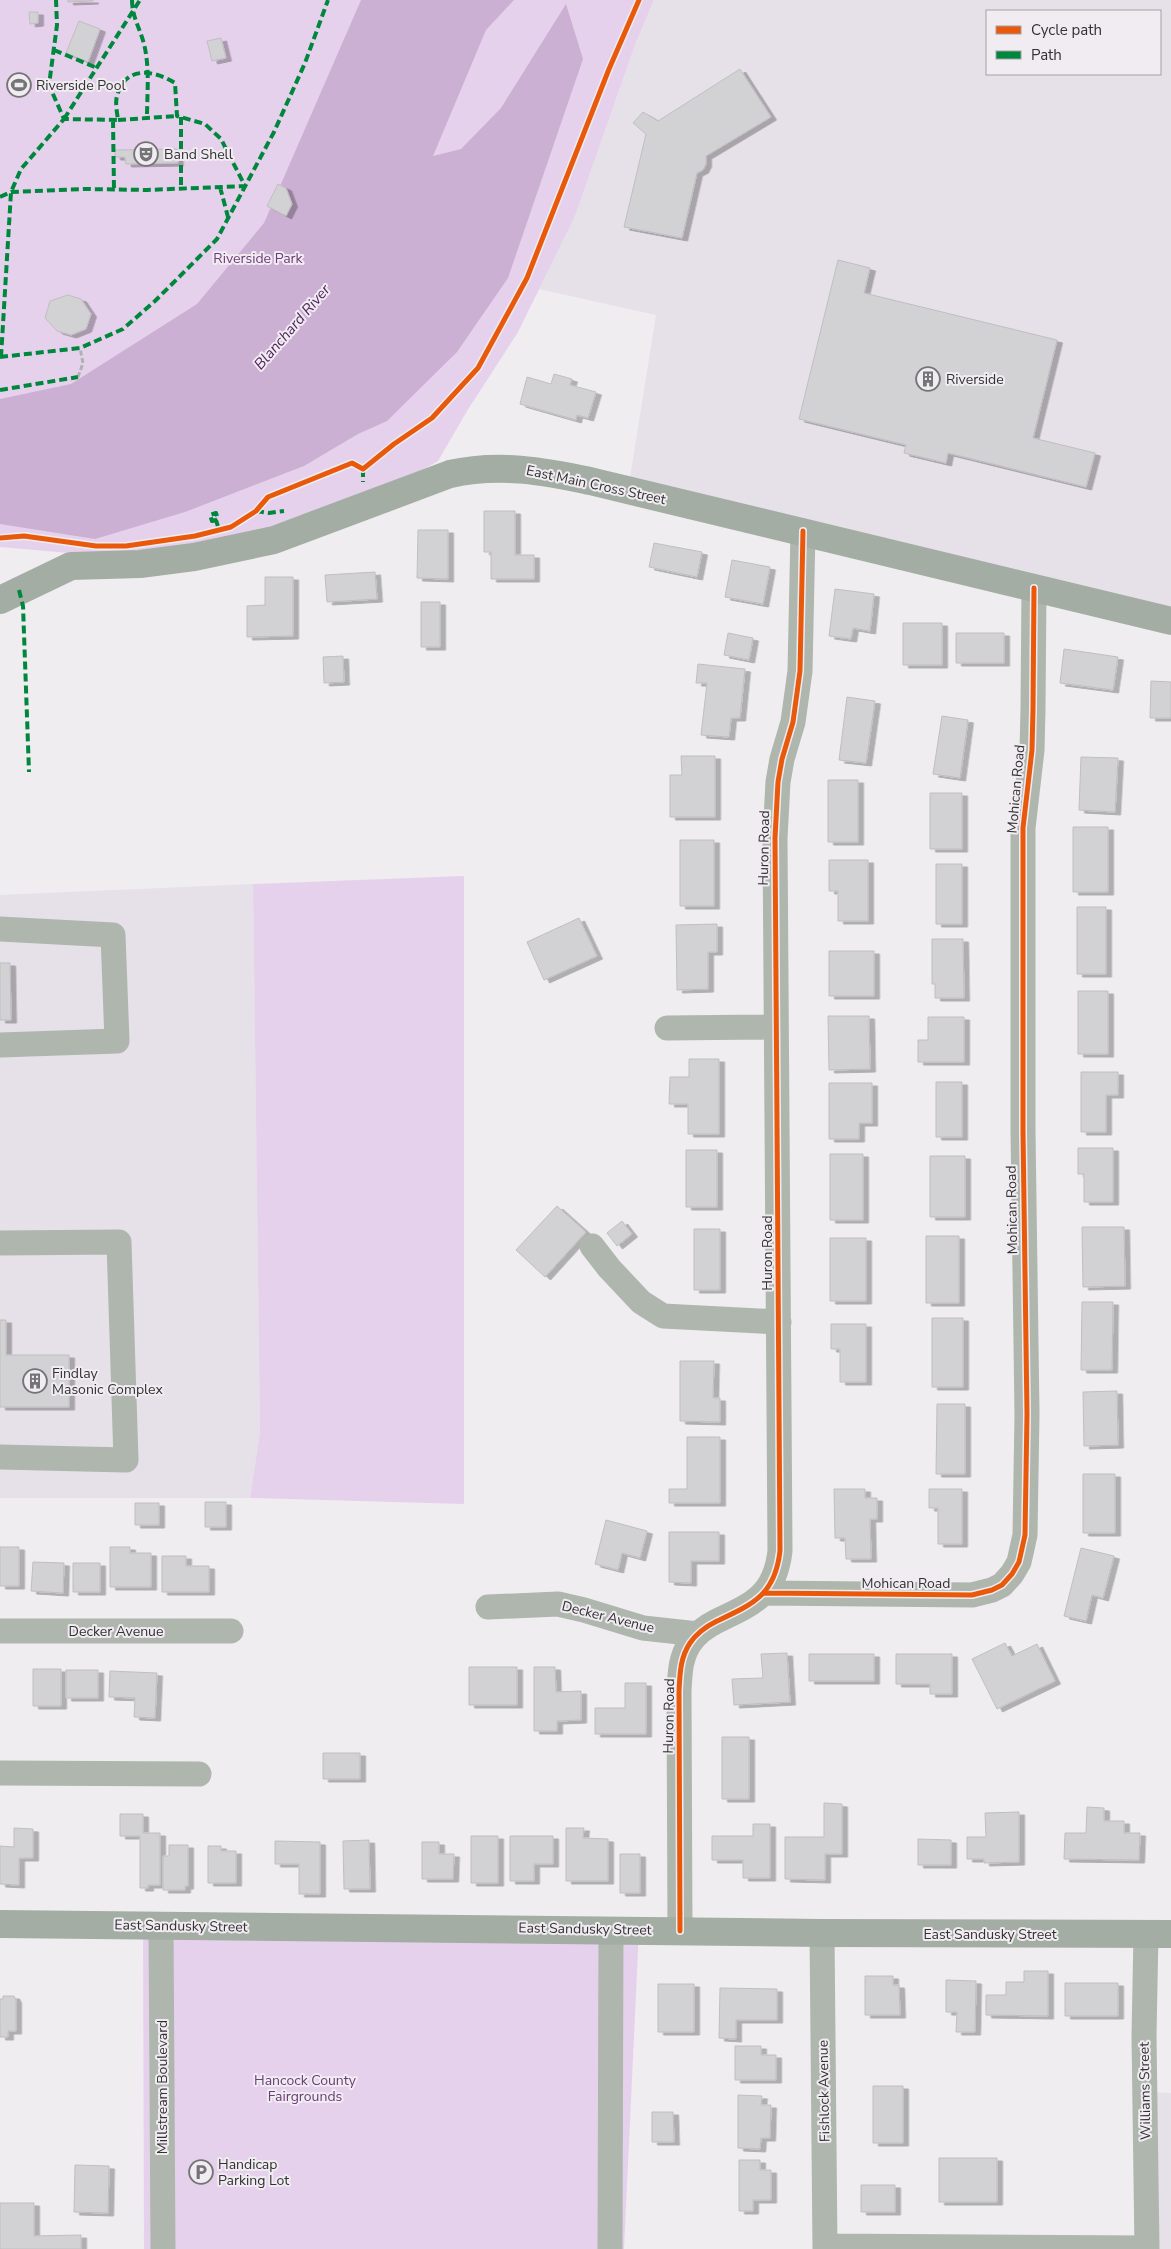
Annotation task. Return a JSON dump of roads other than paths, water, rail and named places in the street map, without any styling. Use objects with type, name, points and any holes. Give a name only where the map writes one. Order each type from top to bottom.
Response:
[{"type":"main road","name":"East Main Cross Street","points":[[0,600],[71,566],[149,563],[194,557],[274,540],[433,480],[476,468],[502,467],[552,473],[803,531],[1171,621]]},
{"type":"main road","name":"East Sandusky Street","points":[[0,1924],[822,1933],[1158,1934]]},
{"type":"street","name":"Huron Road","points":[[680,1931],[679,1691],[684,1653],[691,1641],[711,1624],[747,1606],[764,1593],[775,1577],[780,1551],[775,838],[778,782],[782,759],[793,722],[800,671],[803,531]]},
{"type":"street","name":"Mohican Road","points":[[764,1593],[972,1595],[992,1590],[1002,1584],[1012,1574],[1024,1548],[1027,1414],[1023,1131],[1023,838],[1034,709],[1034,588]]},
{"type":"street","points":[[0,929],[113,935],[118,1041],[0,1045]]},
{"type":"street","points":[[666,1028],[775,1027]]},
{"type":"street","points":[[0,1243],[119,1242],[126,1460],[0,1457]]},
{"type":"street","points":[[592,1246],[608,1268],[641,1302],[663,1316],[779,1322]]},
{"type":"street","name":"Decker Avenue","points":[[488,1607],[558,1604],[642,1628],[698,1634]]},
{"type":"street","name":"Decker Avenue","points":[[0,1631],[231,1631]]},
{"type":"street","points":[[0,1773],[199,1774]]},
{"type":"street","name":"Millstream Boulevard","points":[[161,1926],[163,2249]]},
{"type":"street","points":[[610,2249],[612,1930]]},
{"type":"street","name":"Fishlock Avenue","points":[[822,1933],[825,2247]]},
{"type":"street","name":"Williams Street","points":[[1147,2248],[1144,2036],[1158,1934]]},
{"type":"street","points":[[825,2247],[1147,2248]]},
{"type":"water","name":"Blanchard River","points":[[361,0],[514,0],[486,30],[433,156],[461,149],[501,108],[566,4],[583,59],[508,278],[457,352],[387,421],[358,434],[304,466],[185,512],[95,539],[0,524],[0,399],[71,384],[197,304],[264,223]]},
{"type":"place","name":"Riverside Pool","points":[[19,85]]},
{"type":"place","name":"Band Shell","points":[[146,154]]},
{"type":"place","name":"Riverside","points":[[928,379]]},
{"type":"place","name":"Findlay Masonic Complex","points":[[35,1381]]},
{"type":"place","name":"Handicap Parking Lot","points":[[201,2172]]},
{"type":"park label","name":"Riverside Park","points":[[258,258]]},
{"type":"park label","name":"Hancock County Fairgrounds","points":[[305,2088]]}]
